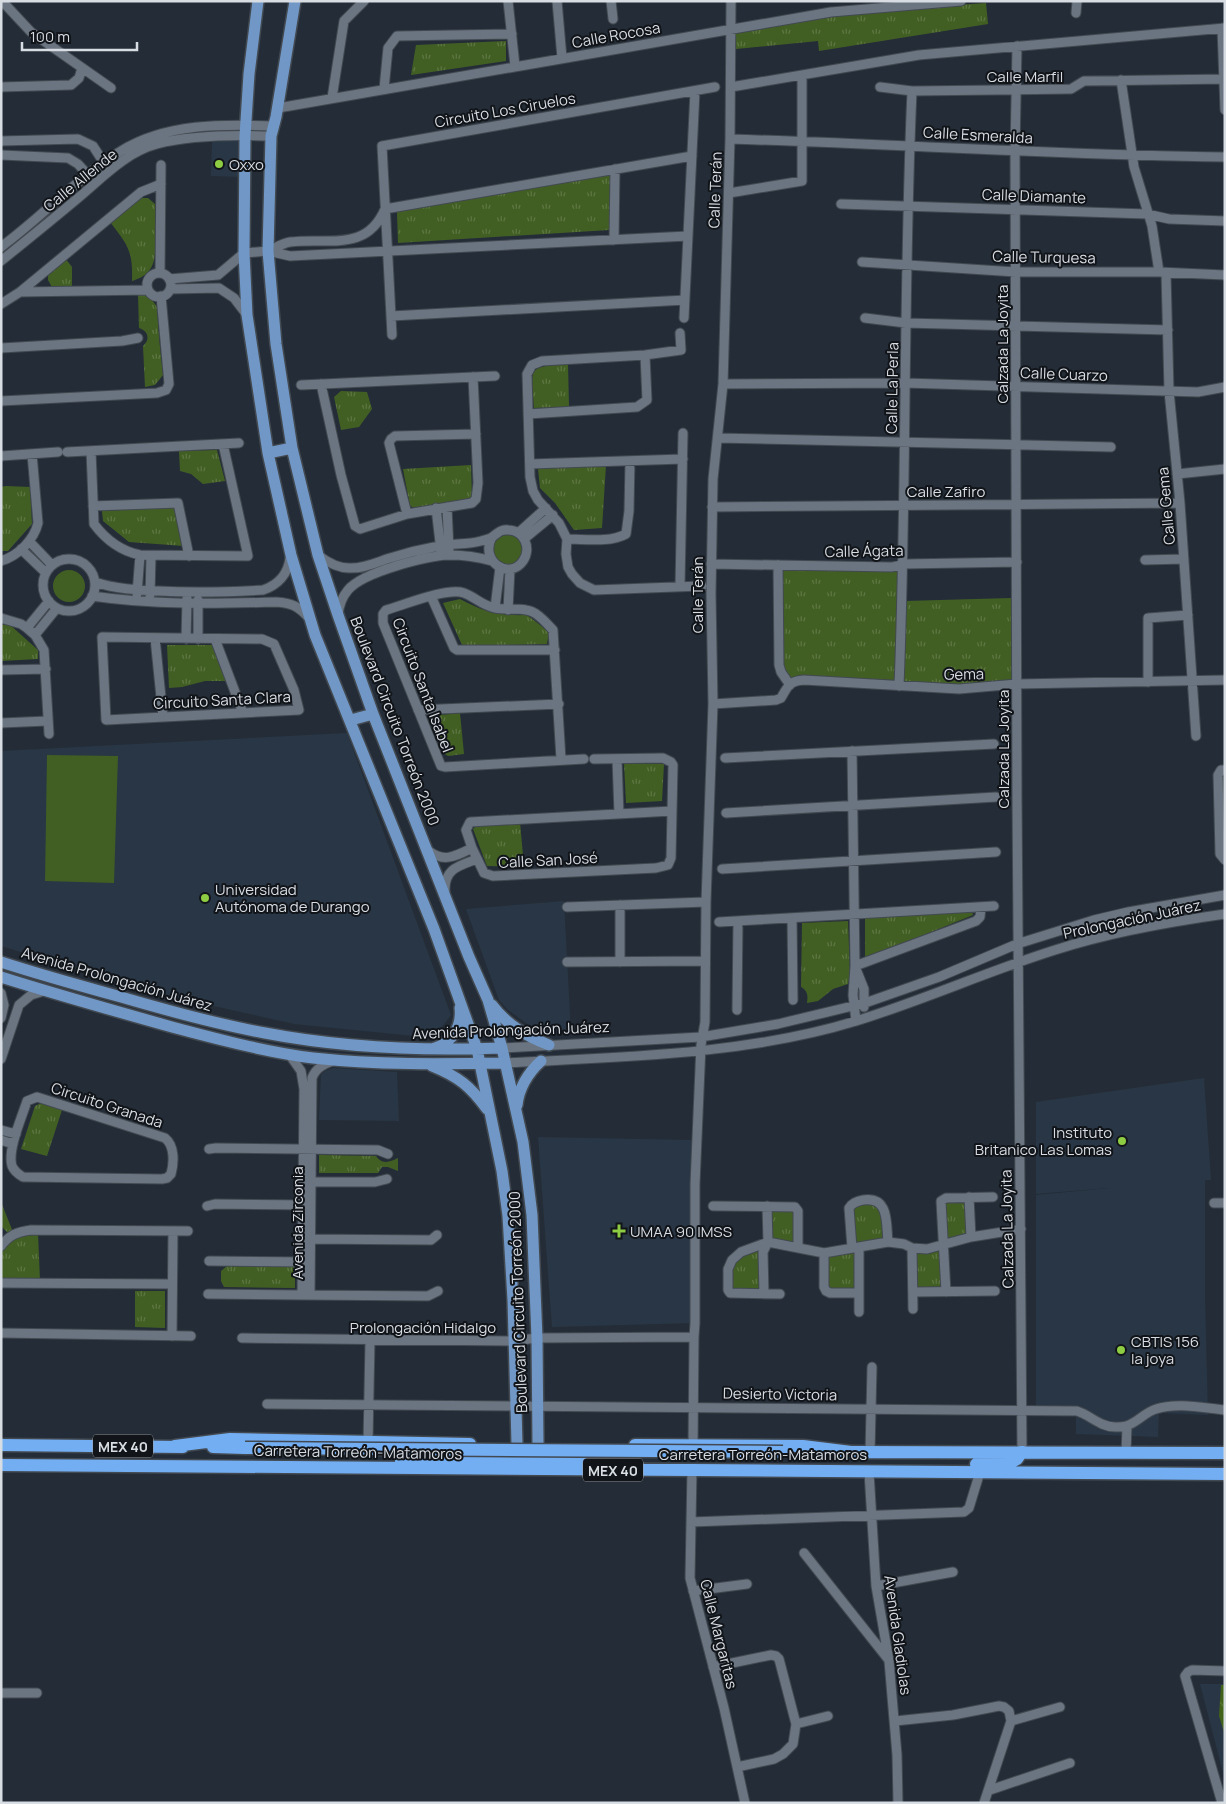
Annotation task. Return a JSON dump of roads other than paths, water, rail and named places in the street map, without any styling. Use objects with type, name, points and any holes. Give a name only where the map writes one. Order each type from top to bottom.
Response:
[{"type":"highway","points":[[175,1446],[230,1439],[560,1445],[803,1446],[864,1452]]},
{"type":"highway","points":[[483,1460],[490,1453],[487,1444]]},
{"type":"highway","points":[[517,1444],[521,1451],[540,1461]]},
{"type":"highway","points":[[514,1461],[534,1451],[538,1444]]},
{"type":"highway","name":"MEX 40","points":[[1,1445],[1225,1454]]},
{"type":"highway","points":[[560,1445],[556,1450],[556,1454],[563,1460]]},
{"type":"highway","points":[[873,1471],[900,1467],[1010,1463],[1022,1452]]},
{"type":"highway","points":[[291,1468],[328,1464],[428,1460],[563,1460],[662,1466],[686,1470]]},
{"type":"highway","name":"Carretera Torreón-Matamoros","points":[[1,1465],[1225,1474]]},
{"type":"main road","name":"Boulevard Circuito Torreón 2000","points":[[258,1],[249,74],[244,252],[248,315],[268,453],[291,555],[315,635],[434,928],[477,1049],[502,1171],[508,1216],[517,1444]]},
{"type":"main road","name":"Boulevard Circuito Torreón 2000","points":[[295,1],[273,131],[268,251],[276,344],[292,448],[318,555],[338,615],[373,714],[429,851],[469,957],[488,1000],[502,1048],[523,1142],[532,1215],[537,1338],[538,1444]]},
{"type":"main road","points":[[268,453],[292,448]]},
{"type":"main road","points":[[350,720],[373,714]]},
{"type":"main road","name":"Avenida Prolongación Juárez","points":[[1,962],[196,1019],[265,1033],[382,1048],[502,1048]]},
{"type":"main road","name":"Avenida Prolongación Juárez","points":[[1,977],[44,991],[219,1039],[290,1054],[334,1060],[428,1065],[505,1063]]},
{"type":"main road","points":[[429,1049],[446,1044],[458,1028],[461,1016],[458,994]]},
{"type":"main road","points":[[116,1011],[121,997]]},
{"type":"main road","points":[[488,1000],[514,1028],[531,1038],[549,1045]]},
{"type":"main road","points":[[516,1112],[518,1095],[532,1070],[541,1061]]},
{"type":"main road","points":[[428,1065],[465,1082],[490,1112]]},
{"type":"street","points":[[2,1],[31,32],[111,88]]},
{"type":"street","points":[[332,98],[344,21],[364,1]]},
{"type":"street","points":[[508,1],[515,66]]},
{"type":"street","points":[[557,1],[562,58]]},
{"type":"street","points":[[611,1],[613,19]]},
{"type":"street","name":"Calle Terán","points":[[694,1337],[696,1176],[701,1037],[706,1022],[706,902],[712,704],[712,479],[723,384],[729,193],[731,1]]},
{"type":"street","name":"Calle Rocosa","points":[[278,108],[831,12],[961,1]]},
{"type":"street","points":[[1076,13],[1077,1]]},
{"type":"street","points":[[731,87],[918,55],[1223,28],[1225,110]]},
{"type":"street","points":[[384,89],[388,48],[397,36],[512,34]]},
{"type":"street","name":"Calzada La Joyita","points":[[1017,46],[1015,151],[1017,944],[1022,1452]]},
{"type":"street","points":[[1,87],[71,85],[79,78],[82,68]]},
{"type":"street","points":[[729,193],[802,181],[802,75]]},
{"type":"street","name":"Calle Marfil","points":[[880,87],[912,90],[1071,89],[1084,81],[1224,79]]},
{"type":"street","name":"Calle Gema","points":[[1122,80],[1137,183],[1162,272],[1168,330],[1169,391],[1180,503],[1196,736]]},
{"type":"street","name":"Circuito Los Ciruelos","points":[[392,335],[382,146],[716,87]]},
{"type":"street","name":"Calle La Perla","points":[[899,686],[904,564],[906,265],[912,90]]},
{"type":"street","points":[[684,318],[695,91]]},
{"type":"street","name":"Calle Allende","points":[[1,247],[88,175],[133,145],[170,132],[195,127],[246,130]]},
{"type":"street","points":[[246,130],[273,131]]},
{"type":"street","name":"Calle Allende","points":[[1,261],[119,164],[141,150],[157,144],[246,130]]},
{"type":"street","points":[[1,141],[78,139],[94,146],[104,163]]},
{"type":"street","name":"Calle Esmeralda","points":[[730,139],[910,145],[1132,156],[1225,157]]},
{"type":"street","points":[[1,155],[68,158],[78,164],[88,175]]},
{"type":"street","points":[[268,251],[288,242],[356,239],[375,226],[385,209],[692,156]]},
{"type":"street","points":[[160,273],[161,165]]},
{"type":"street","points":[[614,240],[615,169]]},
{"type":"street","points":[[1,304],[20,292],[141,192],[161,184]]},
{"type":"street","name":"Calle Diamante","points":[[841,204],[1147,214],[1169,218],[1225,220]]},
{"type":"street","points":[[169,279],[218,275],[244,252],[268,251],[290,256],[688,236]]},
{"type":"street","points":[[356,239],[356,253]]},
{"type":"street","name":"Calle Turquesa","points":[[862,262],[1016,272],[1162,272],[1225,275]]},
{"type":"street","points":[[148,290],[147,282],[156,273],[165,275],[169,279],[170,289]]},
{"type":"street","points":[[218,275],[219,288]]},
{"type":"street","points":[[191,278],[191,288]]},
{"type":"street","points":[[20,292],[148,290],[154,295],[161,296],[170,289],[219,288],[234,298],[248,315]]},
{"type":"street","points":[[1,401],[158,393],[166,390],[169,384],[161,296]]},
{"type":"street","points":[[391,316],[685,300]]},
{"type":"street","points":[[865,318],[906,324],[1168,330]]},
{"type":"street","points":[[680,332],[681,350],[645,356],[542,361],[532,365],[527,374],[530,477],[533,491],[538,500],[553,515],[568,539],[566,554],[568,567],[580,582],[594,590],[702,586]]},
{"type":"street","points":[[1,348],[122,341],[138,338]]},
{"type":"street","points":[[528,414],[637,407],[643,405],[647,400],[645,356]]},
{"type":"street","points":[[301,385],[495,376]]},
{"type":"street","points":[[321,384],[341,475],[355,527],[363,529],[408,514],[436,508],[466,505],[476,499],[478,483],[474,377]]},
{"type":"street","name":"Calle Cuarzo","points":[[723,384],[905,383],[1198,392],[1213,391],[1225,387]]},
{"type":"street","points":[[680,586],[683,433]]},
{"type":"street","points":[[408,514],[389,443],[391,439],[395,436],[476,434]]},
{"type":"street","points":[[718,438],[1111,447]]},
{"type":"street","points":[[1,456],[239,443]]},
{"type":"street","points":[[91,451],[94,524],[101,533],[124,550],[140,555],[152,556],[248,556],[223,444]]},
{"type":"street","points":[[1,561],[12,557],[22,549],[36,533],[38,523],[32,454]]},
{"type":"street","points":[[530,464],[683,459]]},
{"type":"street","points":[[568,539],[609,539],[618,538],[626,534],[629,511],[630,461]]},
{"type":"street","points":[[1177,474],[1225,469]]},
{"type":"street","points":[[93,506],[178,503],[190,556]]},
{"type":"street","name":"Calle Zafiro","points":[[712,508],[1180,503]]},
{"type":"street","points":[[446,556],[447,507]]},
{"type":"street","points":[[436,508],[445,545]]},
{"type":"street","points":[[521,536],[546,508]]},
{"type":"street","points":[[521,536],[553,515]]},
{"type":"street","points":[[318,555],[326,561],[341,567],[360,568],[445,545],[478,542],[492,538],[504,530],[521,536],[527,550],[524,560],[510,569],[500,567],[492,561],[471,556],[446,556],[398,566],[362,579],[348,590],[339,606],[338,615]]},
{"type":"street","points":[[492,538],[488,546],[492,561]]},
{"type":"street","points":[[29,541],[52,565]]},
{"type":"street","points":[[22,549],[46,574]]},
{"type":"street","points":[[137,602],[140,555]]},
{"type":"street","points":[[95,582],[113,587],[150,591],[263,590],[272,587],[282,578],[289,568],[291,555]]},
{"type":"street","points":[[150,602],[152,556]]},
{"type":"street","points":[[68,559],[78,561],[91,571],[95,582],[89,602],[80,609],[68,611],[57,608],[49,601],[43,588],[46,574],[52,565],[68,559]]},
{"type":"street","points":[[1145,560],[1184,559]]},
{"type":"street","name":"Calle Ágata","points":[[711,564],[892,567],[904,564],[1017,562]]},
{"type":"street","points":[[712,704],[776,700],[781,698],[790,685],[781,672],[779,665],[778,565]]},
{"type":"street","points":[[496,608],[500,567]]},
{"type":"street","points":[[508,610],[510,569]]},
{"type":"street","points":[[186,639],[188,592]]},
{"type":"street","points":[[198,592],[198,639]]},
{"type":"street","name":"Circuito Santa Isabel","points":[[562,759],[554,630],[544,621],[532,612],[496,608],[482,604],[458,592],[431,596],[386,610],[382,616],[383,623],[438,763],[445,767],[562,759],[663,758],[669,760]]},
{"type":"street","points":[[92,596],[137,602],[187,604],[288,603],[300,608],[310,619]]},
{"type":"street","points":[[431,596],[454,648],[458,650],[464,652],[556,650]]},
{"type":"street","points":[[27,628],[49,601]]},
{"type":"street","points":[[35,635],[57,608]]},
{"type":"street","points":[[1148,682],[1148,618],[1188,614]]},
{"type":"street","points":[[1,618],[21,624],[27,628],[35,635],[44,650],[48,734]]},
{"type":"street","name":"Circuito Santa Clara","points":[[102,637],[155,638],[262,639],[274,644],[294,690],[299,710],[106,720],[102,637]]},
{"type":"street","points":[[155,638],[163,716]]},
{"type":"street","points":[[215,640],[243,713]]},
{"type":"street","points":[[1,670],[46,669]]},
{"type":"street","name":"Gema","points":[[790,685],[796,681],[804,680],[959,689],[1017,684],[1225,680]]},
{"type":"street","points":[[418,710],[559,704]]},
{"type":"street","points":[[1,723],[47,721]]},
{"type":"street","points":[[725,758],[994,744]]},
{"type":"street","points":[[852,751],[855,915],[853,995],[854,1006],[859,1020]]},
{"type":"street","points":[[617,759],[619,814]]},
{"type":"street","name":"Calle San José","points":[[669,760],[673,765],[671,858],[668,865],[664,867],[493,876],[484,873],[466,830],[470,822],[672,811]]},
{"type":"street","points":[[1225,770],[1221,770],[1218,775],[1222,819],[1220,854],[1225,860]]},
{"type":"street","points":[[726,813],[996,797]]},
{"type":"street","points":[[429,851],[435,856],[450,858],[472,848]]},
{"type":"street","points":[[722,869],[996,852]]},
{"type":"street","points":[[445,892],[444,883],[447,875],[453,869],[477,859]]},
{"type":"street","name":"Prolongación Juárez","points":[[1017,944],[1086,922],[1128,912],[1225,896]]},
{"type":"street","points":[[567,907],[706,902]]},
{"type":"street","points":[[620,905],[620,962]]},
{"type":"street","points":[[719,922],[994,906]]},
{"type":"street","points":[[855,966],[976,921],[980,917],[981,907]]},
{"type":"street","name":"Prolongación Juárez","points":[[1018,963],[1065,947],[1113,934],[1225,914]]},
{"type":"street","points":[[792,918],[793,1000]]},
{"type":"street","points":[[737,1010],[738,921]]},
{"type":"street","name":"Avenida Prolongación Juárez","points":[[502,1048],[701,1037],[778,1024],[865,1003],[939,977],[1017,944]]},
{"type":"street","points":[[567,962],[706,961]]},
{"type":"street","name":"Avenida Prolongación Juárez","points":[[505,1063],[701,1050],[770,1040],[859,1020],[918,1001],[1018,963]]},
{"type":"street","points":[[855,966],[864,989],[865,1003],[859,1020]]},
{"type":"street","points":[[1,1059],[18,1005],[31,995],[44,991]]},
{"type":"street","points":[[1,993],[4,1005],[1,1018]]},
{"type":"street","name":"Avenida Zirconia","points":[[290,1054],[299,1067],[303,1078],[307,1149],[306,1295]]},
{"type":"street","name":"Avenida Zirconia","points":[[307,1149],[312,1078],[320,1066],[334,1060]]},
{"type":"street","name":"Circuito Granada","points":[[37,1097],[165,1138],[172,1148],[172,1172],[170,1176],[162,1179],[23,1177],[12,1167],[11,1159],[15,1139],[26,1101],[37,1097]]},
{"type":"street","points":[[1,1130],[15,1139]]},
{"type":"street","points":[[1,1140],[15,1139]]},
{"type":"street","points":[[209,1149],[378,1150],[388,1154]]},
{"type":"street","points":[[307,1182],[375,1182],[387,1178]]},
{"type":"street","points":[[969,1197],[971,1237]]},
{"type":"street","points":[[946,1292],[940,1203],[942,1199],[946,1198],[993,1197]]},
{"type":"street","points":[[859,1312],[855,1248],[849,1208],[852,1204],[862,1201],[875,1201],[885,1208],[888,1242]]},
{"type":"street","points":[[1214,1203],[1225,1203]]},
{"type":"street","points":[[207,1206],[215,1204],[307,1205]]},
{"type":"street","points":[[713,1206],[793,1206],[798,1211],[798,1246]]},
{"type":"street","points":[[764,1294],[763,1252],[768,1242],[767,1206]]},
{"type":"street","points":[[780,1294],[732,1294],[729,1292],[728,1269],[732,1260],[741,1252],[768,1242],[798,1246],[824,1253],[888,1242],[904,1244],[912,1248],[933,1249],[971,1237],[1021,1229]]},
{"type":"street","points":[[1,1246],[5,1234],[31,1230],[188,1231]]},
{"type":"street","points":[[172,1336],[173,1231]]},
{"type":"street","points":[[306,1239],[430,1240],[437,1235]]},
{"type":"street","points":[[912,1248],[916,1292],[913,1309]]},
{"type":"street","points":[[824,1253],[824,1287],[826,1291],[830,1293],[859,1293]]},
{"type":"street","points":[[210,1261],[306,1262]]},
{"type":"street","points":[[1,1283],[172,1284]]},
{"type":"street","points":[[208,1294],[428,1296],[438,1290]]},
{"type":"street","points":[[916,1292],[995,1291]]},
{"type":"street","points":[[1,1333],[191,1336]]},
{"type":"street","points":[[693,1445],[694,1337]]},
{"type":"street","name":"Prolongación Hidalgo","points":[[242,1338],[513,1341],[537,1338],[694,1337]]},
{"type":"street","points":[[368,1442],[370,1340]]},
{"type":"street","points":[[864,1452],[871,1408],[872,1367]]},
{"type":"street","name":"Desierto Victoria","points":[[267,1404],[1077,1411],[1104,1425],[1127,1426]]},
{"type":"street","points":[[1126,1453],[1127,1426],[1144,1414],[1161,1408],[1183,1406],[1225,1410]]},
{"type":"street","name":"Calle Margaritas","points":[[686,1470],[691,1522],[690,1568],[693,1591],[738,1767],[745,1803]]},
{"type":"street","name":"Avenida Gladiolas","points":[[873,1471],[872,1515],[876,1586],[889,1661],[895,1721],[898,1803]]},
{"type":"street","points":[[691,1522],[966,1512],[969,1508],[980,1472]]},
{"type":"street","points":[[804,1553],[889,1661]]},
{"type":"street","points":[[876,1586],[953,1572]]},
{"type":"street","points":[[693,1591],[747,1584]]},
{"type":"street","points":[[713,1667],[772,1655],[776,1656],[779,1659],[796,1724],[793,1744],[783,1754],[738,1767]]},
{"type":"street","points":[[1222,1803],[1185,1676],[1192,1670],[1225,1670]]},
{"type":"street","points":[[1,1693],[37,1693]]},
{"type":"street","points":[[895,1721],[953,1715],[999,1706],[1004,1707],[1009,1712],[1011,1721],[990,1790],[984,1803]]},
{"type":"street","points":[[1011,1721],[1060,1707]]},
{"type":"street","points":[[796,1724],[828,1716]]},
{"type":"street","points":[[990,1790],[1070,1763]]},
{"type":"place","name":"Oxxo","points":[[219,164]]},
{"type":"place","name":"Universidad Autónoma de Durango","points":[[205,898]]},
{"type":"place","name":"Instituto Britanico Las Lomas","points":[[1122,1141]]},
{"type":"place","name":"UMAA 90 IMSS","points":[[619,1231]]},
{"type":"place","name":"CBTIS 156 la joya","points":[[1121,1350]]}]
